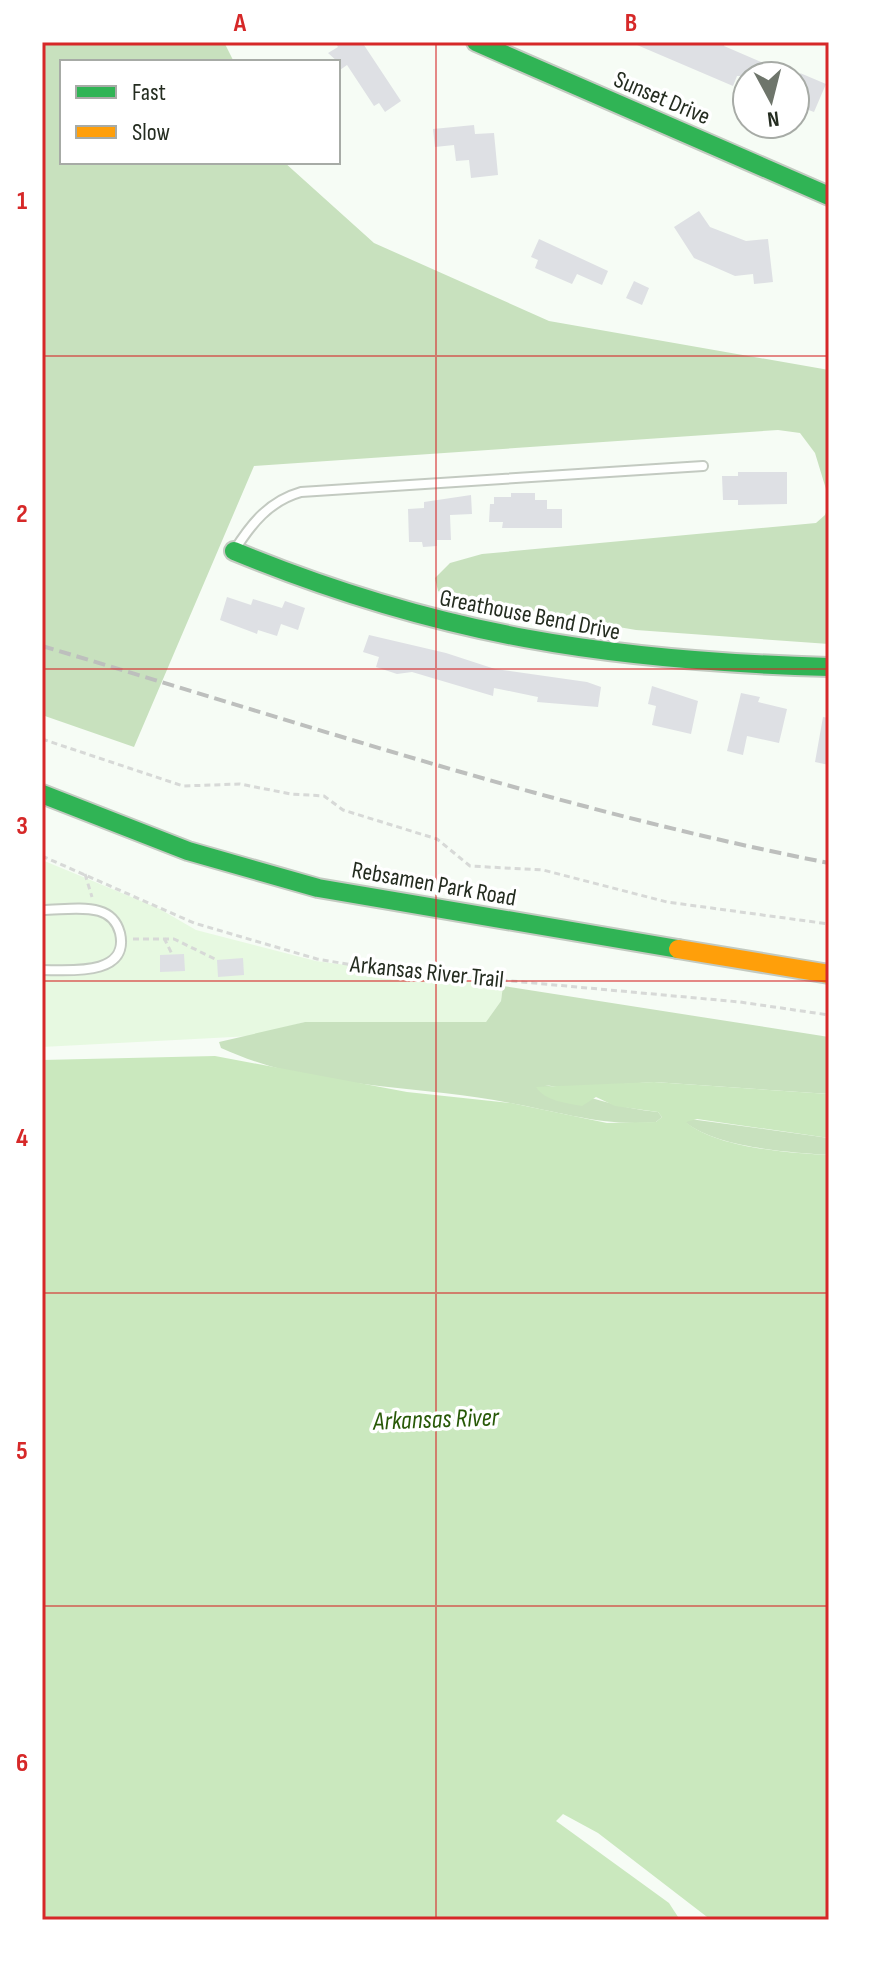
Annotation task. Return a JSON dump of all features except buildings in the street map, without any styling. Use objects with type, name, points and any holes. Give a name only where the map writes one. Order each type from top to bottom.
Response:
[{"type":"street","name":"Sunset Drive","points":[[476,42],[829,196]]},
{"type":"street","name":"Greathouse Bend Drive","points":[[234,551],[415,617],[540,646],[653,660],[829,667]]},
{"type":"street","name":"Rebsamen Park Road","points":[[42,794],[188,851],[318,888],[829,974]]},
{"type":"lane","points":[[234,551],[260,516],[276,502],[301,492],[703,466]]},
{"type":"lane","points":[[42,910],[96,910],[112,918],[121,939],[115,957],[104,966],[42,970]]},
{"type":"path","points":[[42,739],[183,786],[240,784],[291,794],[324,796],[343,810],[437,839],[455,857],[470,866],[543,870],[667,902],[829,924]]},
{"type":"path","name":"Arkansas River Trail","points":[[42,856],[194,923],[317,959],[370,968],[740,1002],[829,1015]]},
{"type":"path","points":[[85,874],[96,910]]},
{"type":"path","points":[[164,938],[172,954]]},
{"type":"path","points":[[121,939],[183,941],[217,960]]},
{"type":"shaded area","points":[[42,42],[224,42],[233,60],[60,60],[60,164],[286,164],[374,243],[549,321],[829,370],[829,499],[815,453],[800,433],[778,430],[254,466],[134,747],[42,715]]},
{"type":"shaded area","points":[[829,504],[829,644],[636,630],[450,598],[438,591],[435,578],[450,563],[482,554],[816,523],[825,515]]},
{"type":"shaded area","points":[[42,860],[158,908],[196,930],[316,961],[503,986],[501,1001],[486,1022],[305,1022],[252,1036],[42,1047]]},
{"type":"shaded area","points":[[503,986],[829,1037],[829,1094],[654,1082],[564,1088],[545,1085],[615,1105],[658,1112],[662,1117],[656,1122],[619,1122],[474,1097],[291,1072],[221,1048],[219,1042],[305,1022],[486,1022],[501,1001]]},
{"type":"shaded area","points":[[690,1119],[829,1138],[829,1155],[734,1143],[699,1131],[685,1122]]},
{"type":"water","name":"Arkansas River","points":[[215,1056],[407,1092],[511,1103],[607,1123],[656,1122],[662,1117],[658,1112],[615,1106],[596,1097],[582,1106],[563,1102],[550,1098],[536,1087],[654,1082],[829,1094],[829,1138],[697,1119],[686,1122],[699,1131],[734,1143],[775,1151],[829,1155],[829,1920],[711,1920],[598,1833],[563,1814],[556,1821],[669,1903],[680,1920],[42,1920],[42,1060]]},
{"type":"railway","points":[[42,646],[531,792],[729,842],[829,863]]},
{"type":"traffic: fast","points":[[476,42],[829,196]]},
{"type":"traffic: fast","points":[[234,551],[382,604],[526,638],[672,658],[829,667]]},
{"type":"traffic: fast","points":[[42,794],[188,851],[318,888],[678,949]]},
{"type":"traffic: slow","points":[[678,949],[829,974]]}]
